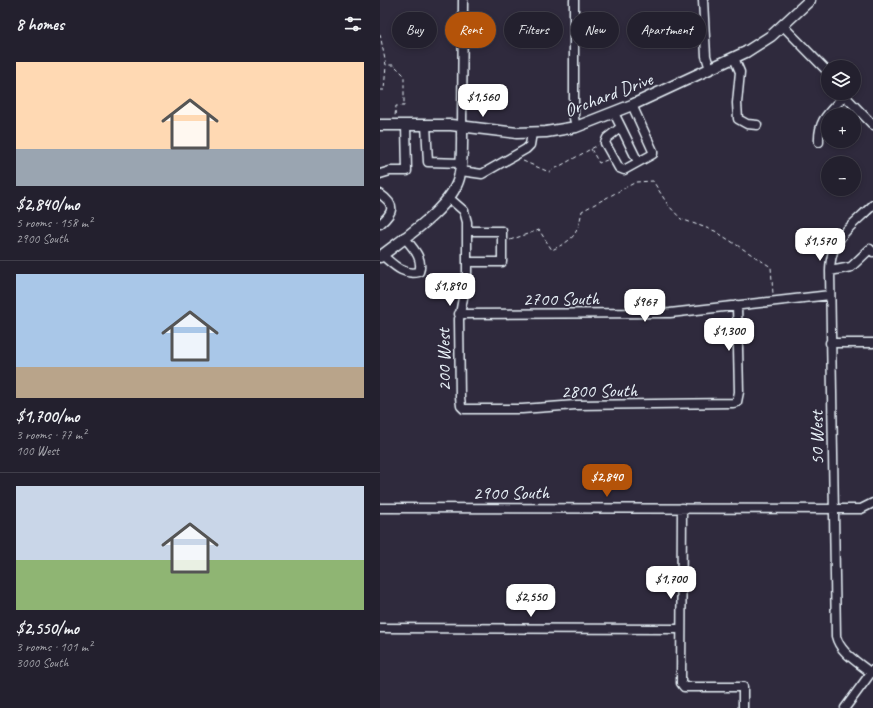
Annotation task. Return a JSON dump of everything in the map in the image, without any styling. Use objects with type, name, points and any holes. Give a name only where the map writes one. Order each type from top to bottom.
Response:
[{"type":"main road","name":"Orchard Drive","points":[[380,125],[462,126],[502,132],[532,133],[576,127],[632,105],[734,58],[758,45],[783,26],[810,0]]},
{"type":"main road","points":[[381,256],[440,208],[449,198],[456,186],[461,167],[462,126]]},
{"type":"street","points":[[462,126],[463,0]]},
{"type":"street","points":[[574,0],[574,118],[576,127]]},
{"type":"street","points":[[703,0],[706,56],[710,69]]},
{"type":"street","points":[[783,26],[821,65]]},
{"type":"street","points":[[734,58],[740,72],[737,103],[738,119],[747,124],[757,125]]},
{"type":"street","points":[[819,142],[819,128],[821,122],[839,100]]},
{"type":"street","points":[[848,100],[873,126]]},
{"type":"street","points":[[621,127],[607,138],[605,142],[619,168],[624,170],[653,154],[632,105]]},
{"type":"street","points":[[614,113],[638,162]]},
{"type":"street","points":[[380,174],[390,171],[407,172],[406,125]]},
{"type":"street","points":[[426,125],[428,162],[461,167],[482,174],[526,149],[530,145],[532,133]]},
{"type":"street","points":[[380,194],[388,199],[391,205],[391,211],[390,216],[380,224]]},
{"type":"street","name":"200 West","points":[[449,198],[464,211],[467,231],[467,281],[459,314],[460,396],[462,408]]},
{"type":"street","name":"50 West","points":[[872,671],[844,652],[837,639],[833,509],[830,271],[831,253],[836,242],[873,205]]},
{"type":"street","points":[[467,231],[502,231],[502,262],[467,262]]},
{"type":"street","points":[[381,256],[399,269],[414,273],[419,272],[420,260],[404,237]]},
{"type":"street","points":[[830,271],[850,267],[870,249],[873,252]]},
{"type":"street","name":"2700 South","points":[[459,314],[670,313],[830,295]]},
{"type":"street","name":"2800 South","points":[[462,408],[522,409],[562,405],[726,405],[736,402],[739,392],[737,305]]},
{"type":"street","points":[[830,343],[873,343]]},
{"type":"street","name":"2900 South","points":[[380,508],[861,509],[873,503]]},
{"type":"street","points":[[682,508],[682,686],[743,687],[743,708]]},
{"type":"street","points":[[380,628],[681,628]]},
{"type":"street","points":[[845,708],[872,671]]},
{"type":"path","points":[[380,34],[386,65],[384,90],[380,90]]},
{"type":"path","points":[[386,65],[394,64],[404,75],[404,106],[396,106],[395,116]]},
{"type":"path","points":[[523,161],[549,172],[600,144]]},
{"type":"path","points":[[591,149],[599,163],[607,160]]},
{"type":"path","points":[[506,243],[539,230],[552,250],[572,240],[579,224],[582,212],[636,182],[653,181],[668,206],[681,219],[715,231],[771,267],[773,294]]}]
